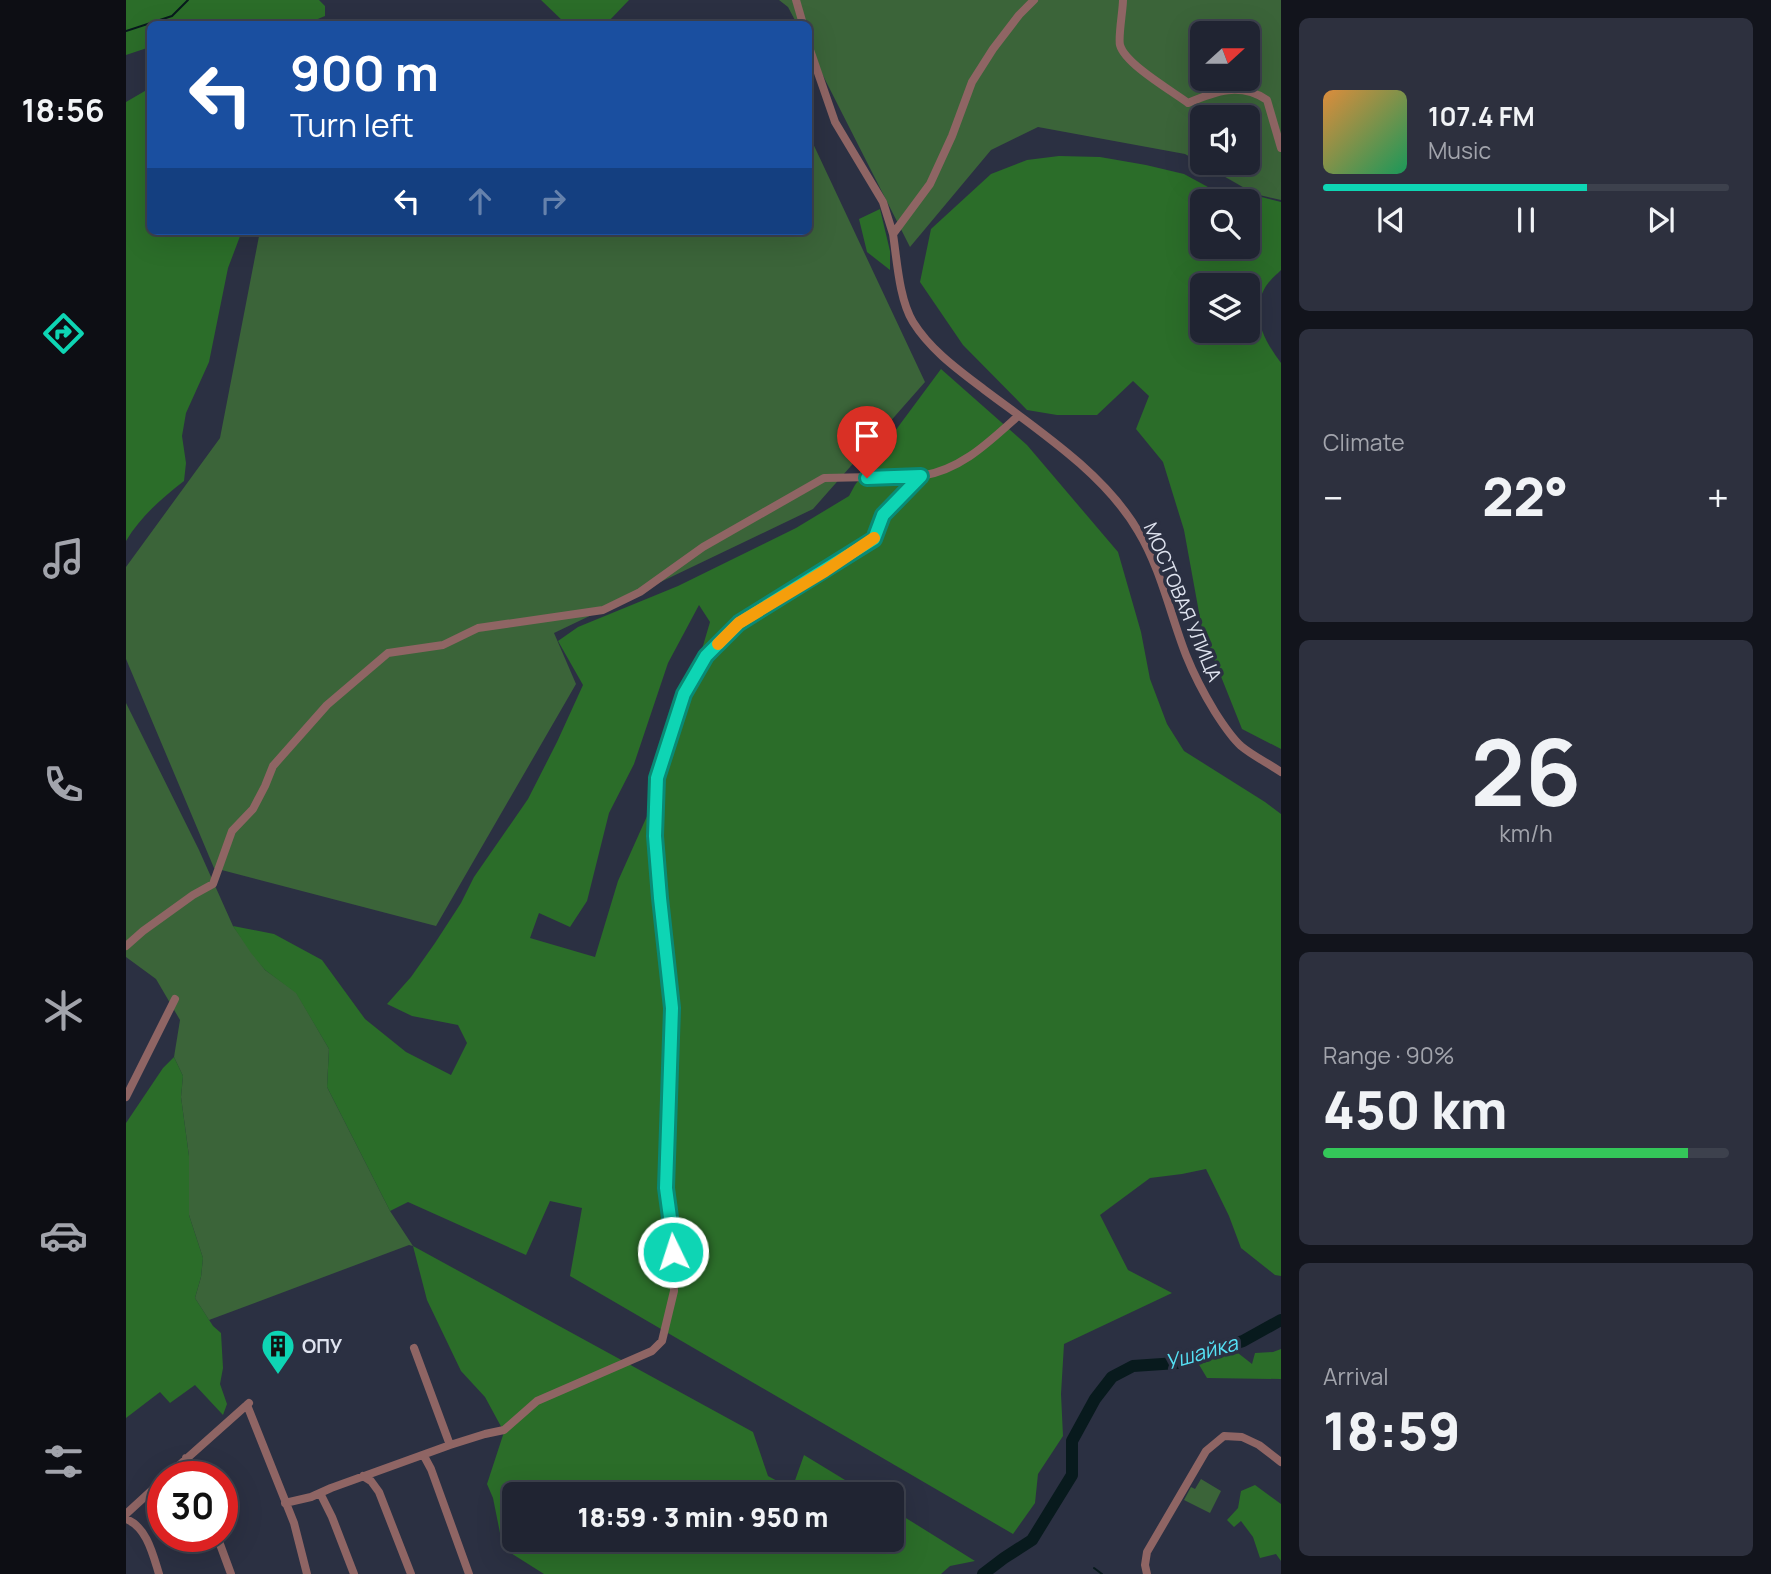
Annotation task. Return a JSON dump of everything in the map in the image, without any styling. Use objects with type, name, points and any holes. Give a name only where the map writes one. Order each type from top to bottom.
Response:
[{"type":"street","points":[[796,0],[802,21]]},
{"type":"street","points":[[893,234],[930,184],[972,82],[1013,23],[1034,0]]},
{"type":"street","points":[[1123,0],[1120,45],[1128,58],[1147,75],[1188,103],[1230,89],[1262,97],[1267,100],[1281,148]]},
{"type":"street","name":"МОСТОВАЯ УЛИЦА","points":[[812,56],[835,122],[883,202],[912,320],[952,365],[1072,457],[1116,500],[1138,531],[1152,559],[1196,680],[1208,701],[1222,724],[1240,745],[1281,772]]},
{"type":"street","points":[[126,946],[193,895],[214,884],[232,831],[253,809],[272,766],[327,705],[388,653],[443,645],[478,628],[603,610],[640,592],[703,547],[824,478],[932,475],[975,454],[1018,416]]},
{"type":"street","points":[[285,1503],[311,1497],[450,1445],[504,1430],[537,1401],[652,1351],[662,1341],[674,1291],[672,1232],[666,1188],[672,1008],[655,836],[657,778],[684,694],[706,656],[739,623],[874,539],[883,515],[921,476]]},
{"type":"street","points":[[126,1097],[175,999]]},
{"type":"street","points":[[414,1348],[450,1445]]},
{"type":"street","points":[[183,1461],[248,1404],[294,1522],[307,1574]]},
{"type":"street","points":[[1147,1574],[1147,1552],[1206,1451],[1224,1436],[1242,1437],[1281,1462]]},
{"type":"street","points":[[424,1456],[469,1574]]},
{"type":"street","points":[[363,1476],[371,1481],[379,1492],[411,1574]]},
{"type":"street","points":[[320,1493],[354,1574]]},
{"type":"street","points":[[147,1496],[126,1517],[143,1532],[159,1574]]},
{"type":"street","points":[[223,1552],[231,1574]]},
{"type":"green space","points":[[126,0],[319,0],[325,6],[325,16],[313,21],[147,21],[147,48],[126,55]]},
{"type":"green space","points":[[541,0],[629,0],[609,21],[563,21]]},
{"type":"green space","points":[[779,0],[1281,0],[1281,200],[1260,195],[1260,189],[1246,189],[1222,175],[1260,175],[1260,105],[1190,105],[1190,157],[1038,127],[991,150],[910,247],[812,54],[812,21],[795,21],[788,7]]},
{"type":"green space","points":[[147,90],[147,235],[240,235],[228,268],[209,362],[186,413],[182,436],[186,463],[184,481],[152,508],[126,541],[126,102]]},
{"type":"green space","points":[[812,141],[925,382],[813,509],[554,633],[576,684],[436,926],[214,868],[126,659],[126,567],[220,438],[259,235],[812,235]]},
{"type":"green space","points":[[1059,156],[1100,157],[1184,174],[1212,189],[1190,189],[1190,259],[1260,259],[1260,197],[1281,202],[1281,270],[1266,286],[1260,302],[1260,273],[1190,273],[1190,343],[1260,343],[1260,322],[1264,336],[1281,363],[1281,749],[1242,729],[1202,629],[1184,530],[1163,462],[1136,429],[1149,396],[1133,381],[1097,415],[1057,415],[1027,410],[963,345],[920,282],[931,229],[991,174],[1027,160]]},
{"type":"green space","points":[[880,209],[890,251],[890,270],[867,252],[859,219]]},
{"type":"green space","points":[[941,369],[1027,445],[1118,552],[1141,632],[1150,679],[1167,724],[1184,751],[1281,814],[1281,1276],[1275,1275],[1241,1248],[1206,1169],[1150,1178],[1100,1215],[1128,1270],[1172,1293],[1064,1344],[1061,1394],[1063,1436],[1038,1474],[1035,1503],[1013,1534],[570,1276],[582,1208],[550,1201],[526,1255],[408,1202],[390,1211],[327,1087],[329,1049],[296,993],[265,970],[233,926],[274,934],[322,960],[365,1019],[406,1052],[451,1075],[467,1043],[458,1025],[412,1016],[387,1004],[411,977],[461,903],[474,877],[528,799],[557,742],[583,685],[558,641],[578,627],[678,586],[796,528],[849,496]],"holes":[[[699,605],[710,622],[664,778],[618,881],[595,957],[530,938],[539,913],[570,927],[587,901],[609,813],[634,764],[668,663]]]},
{"type":"green space","points":[[126,703],[199,850],[233,926],[265,970],[296,992],[329,1049],[327,1087],[390,1211],[413,1246],[409,1245],[209,1320],[195,1298],[203,1258],[189,1215],[189,1156],[181,1097],[183,1076],[174,1057],[180,1020],[156,979],[126,957]]},
{"type":"green space","points":[[174,1057],[183,1076],[181,1097],[189,1156],[189,1215],[203,1258],[195,1298],[213,1326],[221,1333],[223,1368],[220,1384],[227,1404],[223,1415],[195,1385],[170,1403],[160,1392],[126,1418],[126,1123],[163,1068]]},
{"type":"green space","points":[[413,1246],[753,1432],[768,1476],[779,1482],[502,1482],[502,1543],[493,1498],[487,1484],[504,1432],[485,1397],[461,1371],[427,1300]]},
{"type":"green space","points":[[1281,1349],[1281,1379],[1207,1378],[1198,1363],[1238,1353],[1252,1364],[1255,1353]]},
{"type":"green space","points":[[804,1455],[848,1482],[794,1482]]},
{"type":"green space","points":[[1201,1479],[1221,1491],[1210,1513],[1184,1500],[1191,1487],[1195,1489]]},
{"type":"green space","points":[[1255,1485],[1281,1504],[1281,1561],[1276,1554],[1260,1558],[1253,1537],[1241,1521],[1234,1527],[1227,1520],[1238,1508],[1241,1491]]},
{"type":"green space","points":[[904,1517],[975,1561],[950,1566],[941,1574],[544,1574],[509,1552],[904,1552]]},
{"type":"waterway","points":[[157,21],[172,16],[188,0]]},
{"type":"waterway","points":[[126,31],[147,24]]},
{"type":"waterway","name":"Ушайка","points":[[983,1574],[1032,1540],[1072,1475],[1072,1441],[1095,1399],[1112,1377],[1133,1366],[1177,1363],[1243,1341],[1281,1320]]},
{"type":"waterway","points":[[1094,1568],[1102,1574]]},
{"type":"slow traffic","points":[[718,644],[739,623],[874,538]]},
{"type":"place","name":"ОПУ","points":[[278,1376]]},
{"type":"route","points":[[673,1252],[666,1188],[672,1008],[655,836],[657,778],[684,694],[706,656],[739,623],[874,539],[883,515],[921,476],[867,478]]}]
